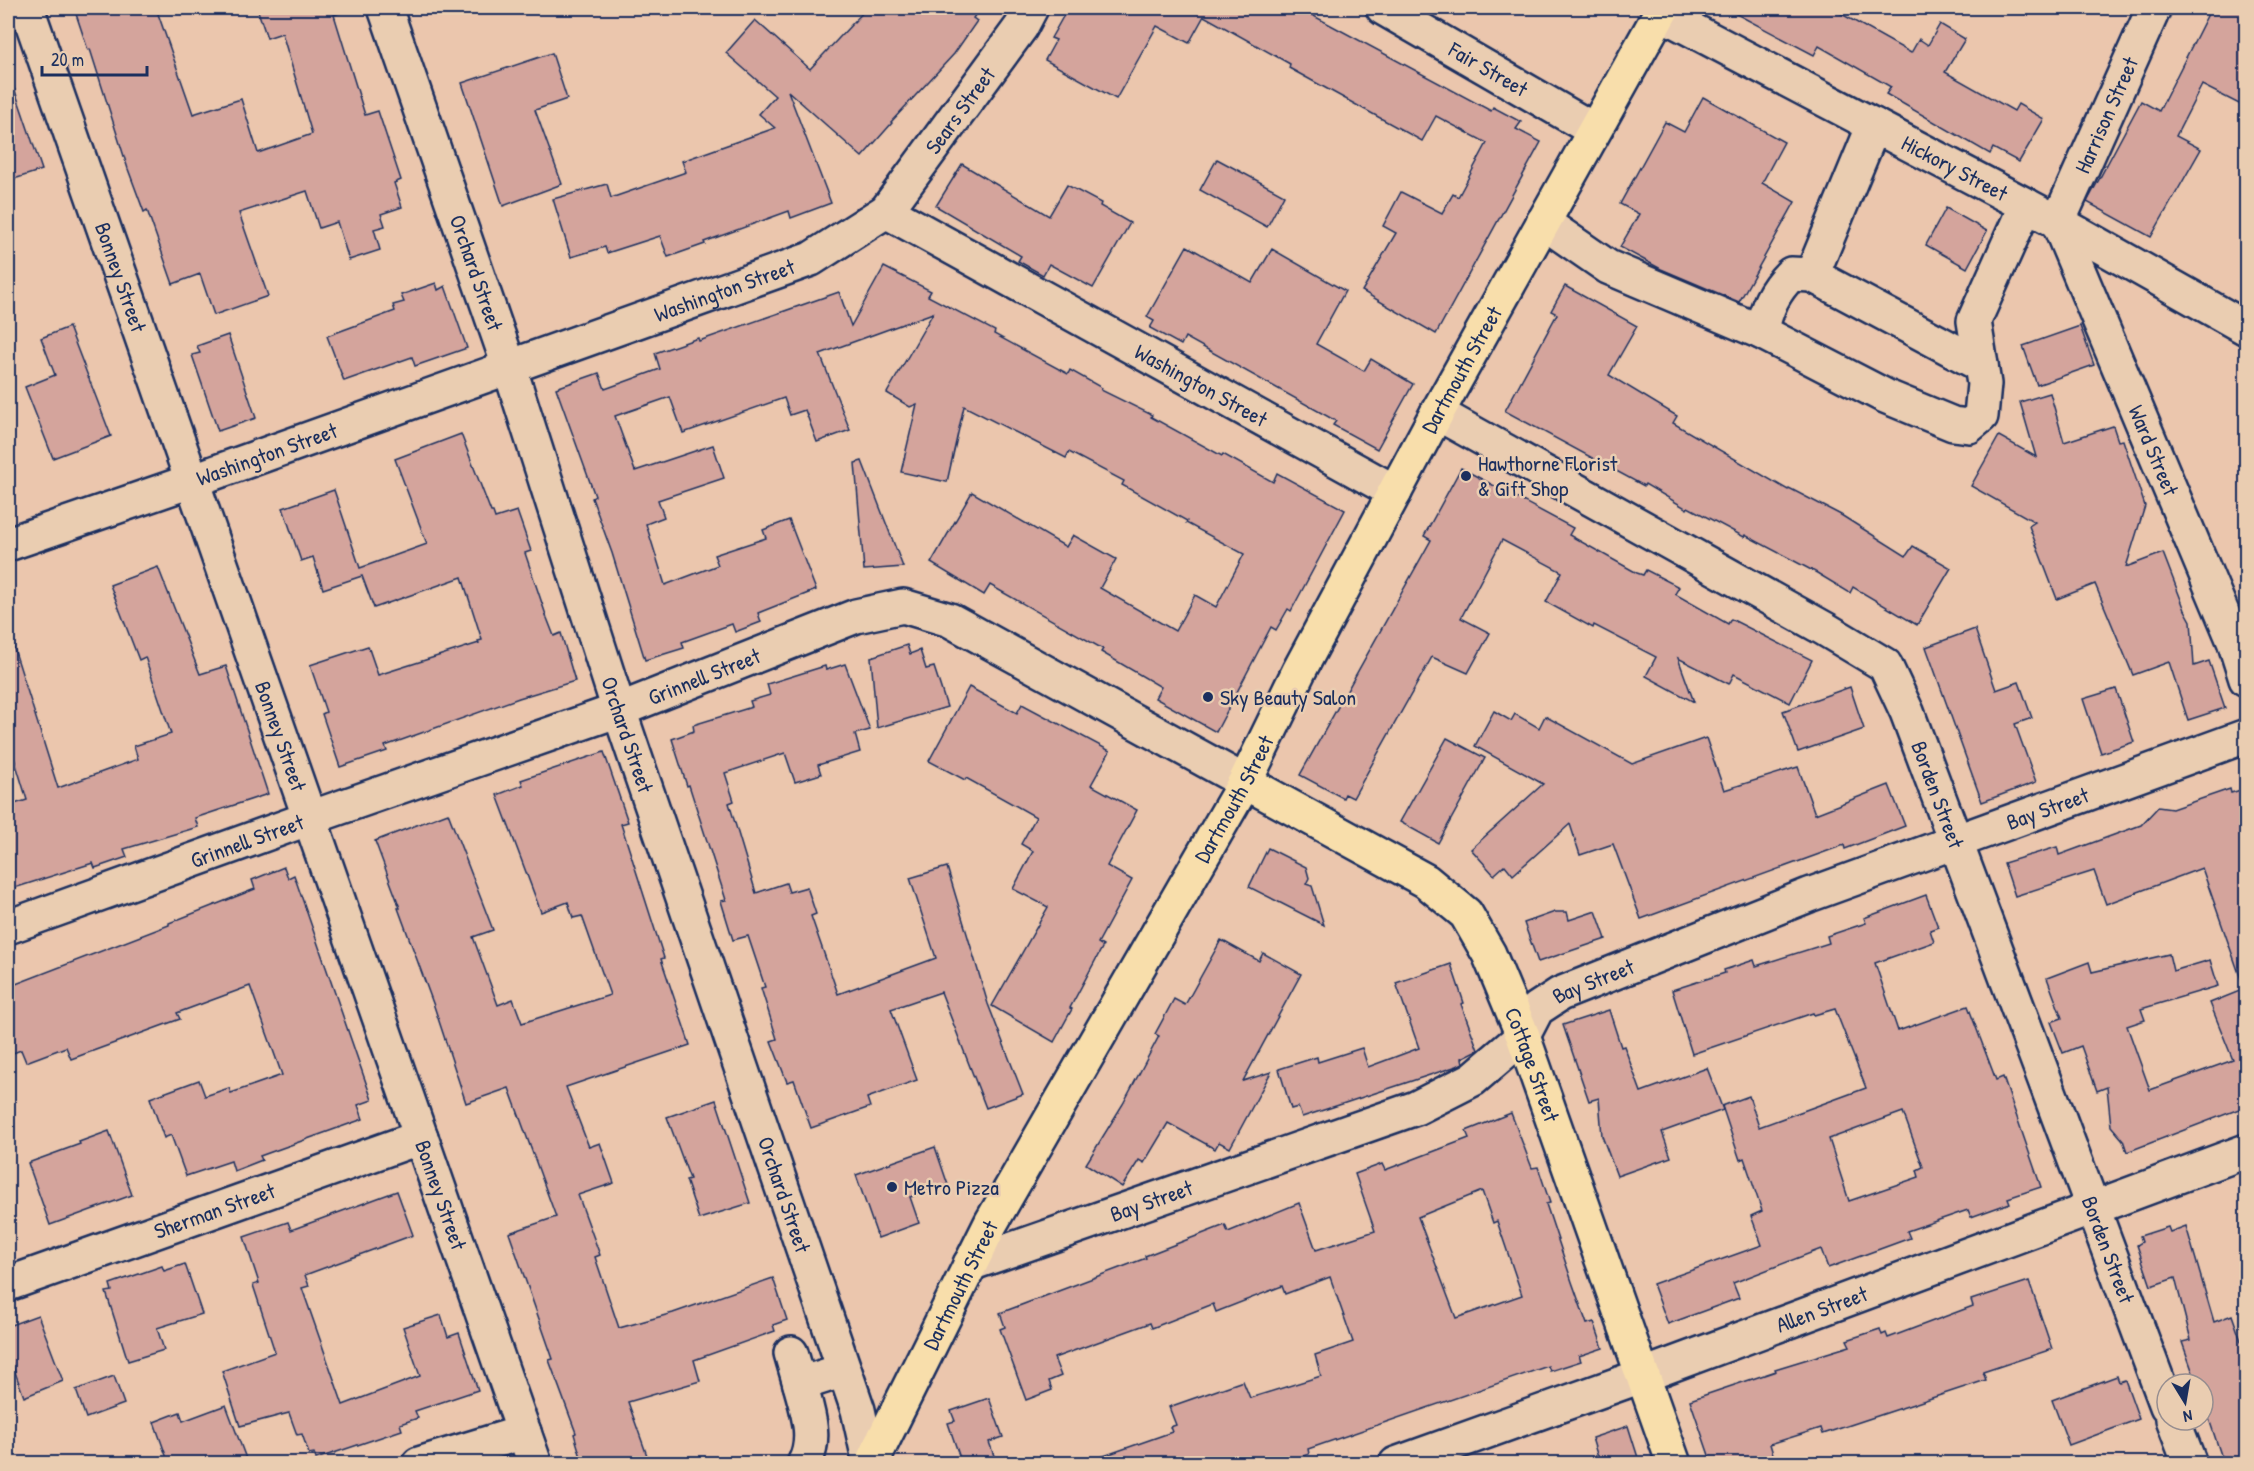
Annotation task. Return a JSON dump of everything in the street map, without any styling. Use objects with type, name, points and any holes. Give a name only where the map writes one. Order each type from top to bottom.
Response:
[{"type":"main road","name":"Dartmouth Street","points":[[871,1464],[996,1213],[1245,782],[1299,671],[1437,413],[1661,10]]},
{"type":"main road","name":"Cottage Street","points":[[1245,782],[1426,881],[1466,915],[1488,954],[1523,1036],[1674,1464]]},
{"type":"street","name":"Bonney Street","points":[[27,8],[194,480],[535,1464]]},
{"type":"street","name":"Orchard Street","points":[[384,8],[509,366],[620,710],[858,1410],[871,1464]]},
{"type":"street","name":"Sears Street","points":[[886,211],[1021,27],[1031,8]]},
{"type":"street","name":"Fair Street","points":[[1383,8],[1594,130]]},
{"type":"street","name":"Harrison Street","points":[[2058,222],[2154,8]]},
{"type":"street","name":"Hickory Street","points":[[1661,10],[2058,222],[2247,328]]},
{"type":"street","points":[[1812,275],[1874,125]]},
{"type":"street","points":[[1543,222],[1608,267],[1761,332],[1885,396],[1953,424],[1969,426],[1981,416],[1984,384],[1974,321],[2026,205]]},
{"type":"street","name":"Washington Street","points":[[8,544],[194,480],[811,259],[886,211],[1395,492]]},
{"type":"street","name":"Ward Street","points":[[2058,222],[2240,630],[2247,679]]},
{"type":"street","points":[[1761,332],[1766,311],[1777,288],[1791,273],[1812,275],[1981,364]]},
{"type":"street","name":"Borden Street","points":[[1437,413],[1825,629],[1885,665],[1907,712],[2155,1374]]},
{"type":"street","name":"Grinnell Street","points":[[8,927],[310,818],[620,710],[856,616],[903,606],[950,620],[1245,782]]},
{"type":"street","name":"Bay Street","points":[[970,1264],[1416,1108],[1473,1078],[1523,1036],[1537,1009],[1560,994],[1809,896],[2247,736]]},
{"type":"street","name":"Sherman Street","points":[[8,1284],[421,1137]]},
{"type":"street","name":"Allen Street","points":[[1396,1464],[1644,1375],[2247,1151]]},
{"type":"street","points":[[804,1464],[810,1453],[811,1427],[796,1368],[844,1370]]},
{"type":"street","points":[[419,1464],[524,1432]]},
{"type":"street","points":[[2178,1432],[2190,1464]]},
{"type":"building","points":[[74,8],[156,8],[193,114],[241,99],[258,153],[312,134],[282,33],[267,38],[257,8],[341,8],[342,12],[334,15],[365,115],[378,111],[401,180],[394,183],[402,207],[381,214],[385,226],[374,229],[380,250],[349,260],[337,222],[319,228],[307,191],[239,213],[268,296],[214,315],[200,274],[173,284],[147,210],[144,212],[128,169],[90,49],[88,50]]},
{"type":"building","points":[[867,8],[980,8],[973,18],[977,21],[954,54],[862,157],[788,91],[831,203],[791,218],[789,211],[668,257],[660,236],[607,253],[605,247],[571,257],[553,199],[607,184],[611,198],[686,172],[682,161],[775,128],[759,114],[775,96],[726,53],[755,20],[810,69]]},
{"type":"building","points":[[1068,8],[1299,8],[1491,111],[1493,107],[1521,122],[1516,129],[1541,142],[1436,334],[1362,291],[1396,233],[1383,226],[1401,192],[1442,213],[1453,194],[1458,197],[1487,143],[1436,116],[1422,141],[1289,68],[1290,64],[1204,16],[1189,43],[1157,26],[1116,99],[1045,60],[1056,40],[1051,38]]},
{"type":"building","points":[[1725,8],[1831,8],[1911,53],[1919,39],[1928,45],[1940,24],[1965,39],[1945,72],[2014,111],[2018,104],[2044,119],[2019,162],[1993,148],[1990,154],[1886,94],[1891,87],[1819,46],[1814,55]]},
{"type":"building","points":[[2211,8],[2247,8],[2247,108],[2202,85],[2176,136],[2201,149],[2151,237],[2087,202],[2141,101],[2159,111]]},
{"type":"building","points":[[552,53],[567,99],[535,110],[562,184],[503,206],[462,83]]},
{"type":"building","points":[[12,82],[42,170],[8,181],[8,83]]},
{"type":"building","points":[[1703,97],[1784,142],[1762,183],[1795,202],[1739,302],[1661,269],[1620,247],[1639,214],[1620,204],[1665,122],[1684,132]]},
{"type":"building","points":[[1217,159],[1284,195],[1267,227],[1200,190]]},
{"type":"building","points":[[962,164],[1049,216],[1067,185],[1101,203],[1100,206],[1130,223],[1093,288],[1049,264],[1043,275],[1018,261],[1021,256],[936,206]]},
{"type":"building","points":[[1946,208],[1987,231],[1967,268],[1926,245]]},
{"type":"building","points":[[1187,246],[1252,283],[1272,249],[1345,291],[1316,344],[1364,371],[1371,359],[1413,384],[1377,449],[1333,425],[1336,421],[1185,337],[1181,345],[1150,328],[1154,321],[1147,317]]},
{"type":"building","points":[[884,267],[931,291],[928,296],[995,331],[994,334],[1068,374],[1070,370],[1102,388],[1101,390],[1152,415],[1151,417],[1222,456],[1223,454],[1273,482],[1277,473],[1345,510],[1291,611],[1288,609],[1276,630],[1271,627],[1216,732],[1155,698],[1161,687],[1101,652],[1103,649],[990,585],[984,595],[931,563],[972,492],[1066,547],[1073,535],[1116,559],[1100,588],[1175,631],[1195,595],[1216,607],[1244,554],[1122,485],[1124,481],[1069,452],[1066,458],[964,406],[947,482],[901,472],[917,404],[910,407],[887,393],[933,313],[820,354],[850,430],[817,442],[805,410],[790,415],[784,398],[683,433],[670,397],[615,416],[635,471],[713,445],[724,478],[658,500],[664,517],[646,524],[665,585],[718,565],[714,555],[766,538],[763,530],[789,520],[816,590],[758,613],[761,622],[735,632],[732,624],[682,642],[684,648],[645,660],[612,553],[592,498],[595,496],[556,388],[599,373],[605,389],[660,369],[655,353],[698,338],[699,341],[839,292],[851,326]]},
{"type":"building","points":[[436,283],[438,290],[445,286],[467,348],[415,366],[412,357],[344,381],[327,336],[395,311],[393,305],[404,302],[401,295]]},
{"type":"building","points":[[1565,286],[1637,326],[1609,375],[1677,416],[1673,423],[1788,490],[1789,488],[1841,515],[1906,556],[1913,546],[1951,568],[1917,625],[1853,587],[1850,593],[1745,535],[1744,537],[1688,507],[1687,509],[1645,484],[1644,486],[1505,411],[1557,314],[1551,311]]},
{"type":"building","points":[[2080,326],[2094,365],[2037,385],[2023,346]]},
{"type":"building","points":[[69,327],[111,436],[53,458],[25,387],[55,375],[41,338]]},
{"type":"building","points":[[228,335],[256,418],[218,431],[192,355],[200,353],[197,346]]},
{"type":"building","points":[[2050,393],[2064,442],[2113,426],[2118,441],[2123,440],[2145,506],[2126,567],[2163,553],[2191,621],[2194,666],[2209,661],[2225,708],[2188,720],[2169,662],[2133,675],[2095,584],[2057,599],[2029,526],[2035,522],[1971,486],[1999,436],[2036,457],[2020,402]]},
{"type":"building","points":[[461,434],[495,518],[517,511],[531,551],[525,553],[547,618],[554,636],[561,633],[575,681],[519,698],[385,746],[387,751],[340,767],[322,714],[326,712],[310,665],[368,646],[378,675],[479,643],[478,641],[482,640],[462,577],[374,608],[362,576],[323,589],[313,557],[301,561],[283,508],[334,490],[360,568],[427,544],[395,459]]},
{"type":"building","points":[[862,461],[903,567],[864,570],[855,463]]},
{"type":"building","points":[[1461,468],[1573,528],[1569,535],[1637,573],[1643,575],[1646,570],[1679,587],[1675,594],[1728,624],[1731,619],[1812,660],[1790,703],[1734,674],[1729,684],[1678,658],[1694,702],[1646,676],[1656,657],[1594,625],[1593,628],[1546,602],[1562,572],[1502,540],[1461,618],[1490,633],[1468,673],[1432,657],[1353,798],[1345,794],[1343,798],[1300,775],[1431,540],[1424,536]]},
{"type":"building","points":[[158,567],[200,674],[226,666],[268,794],[195,818],[198,827],[124,849],[127,857],[95,868],[93,863],[8,890],[8,806],[27,800],[8,738],[8,646],[13,645],[58,788],[138,759],[134,746],[171,734],[145,657],[139,660],[110,585]]},
{"type":"building","points":[[1975,629],[1996,690],[2019,682],[2032,718],[2015,724],[2036,782],[1982,802],[1926,647]]},
{"type":"building","points":[[907,645],[910,654],[920,650],[926,669],[934,667],[947,707],[877,728],[871,657]]},
{"type":"building","points":[[845,664],[870,730],[855,734],[860,752],[818,765],[821,774],[795,782],[785,753],[725,773],[734,801],[729,803],[756,893],[786,883],[789,892],[807,887],[816,914],[811,916],[838,994],[936,958],[910,878],[947,867],[988,1004],[1023,1094],[986,1108],[941,992],[891,1009],[917,1080],[867,1098],[870,1107],[811,1128],[794,1080],[787,1082],[771,1041],[777,1039],[761,988],[765,987],[748,936],[733,940],[721,901],[726,900],[672,739],[694,731],[693,725],[752,707],[750,701],[770,695],[767,684],[825,666],[826,670]]},
{"type":"building","points":[[969,687],[1017,713],[1022,704],[1110,751],[1091,785],[1137,810],[1107,866],[1132,880],[1098,943],[1103,946],[1054,1042],[992,1006],[1048,907],[1013,889],[1033,851],[1021,844],[1036,817],[966,778],[965,780],[929,761]]},
{"type":"building","points":[[1850,687],[1864,729],[1798,752],[1783,711]]},
{"type":"building","points":[[2116,689],[2134,742],[2101,753],[2083,699]]},
{"type":"building","points":[[1494,711],[1511,721],[1515,714],[1539,728],[1545,716],[1632,764],[1706,738],[1724,790],[1798,767],[1815,814],[1889,785],[1905,826],[1845,849],[1844,845],[1641,919],[1613,844],[1580,855],[1570,824],[1513,875],[1505,865],[1494,875],[1471,849],[1543,784],[1475,746]]},
{"type":"building","points":[[1447,738],[1485,758],[1438,843],[1400,822]]},
{"type":"building","points":[[604,752],[628,822],[621,824],[664,958],[661,959],[690,1045],[566,1087],[589,1147],[600,1143],[614,1183],[578,1195],[600,1255],[595,1257],[619,1328],[673,1313],[773,1278],[787,1320],[773,1325],[775,1331],[694,1360],[700,1381],[628,1402],[650,1464],[583,1464],[574,1434],[576,1433],[549,1360],[553,1359],[509,1233],[556,1217],[509,1088],[466,1103],[375,841],[448,813],[493,930],[473,937],[498,1005],[513,999],[522,1023],[610,995],[582,916],[573,918],[568,902],[541,912],[497,795],[523,785],[521,780]]},
{"type":"building","points":[[2247,788],[2247,982],[2242,982],[2202,868],[2106,904],[2094,871],[2015,896],[2004,863],[2057,847],[2059,855],[2141,825],[2158,807],[2172,809],[2230,789],[2231,793]]},
{"type":"building","points":[[1268,848],[1306,867],[1309,878],[1306,884],[1312,886],[1324,925],[1249,887]]},
{"type":"building","points":[[284,867],[288,878],[294,875],[372,1100],[358,1105],[363,1119],[260,1156],[262,1160],[234,1171],[231,1161],[186,1176],[171,1135],[164,1138],[150,1098],[199,1080],[205,1096],[229,1088],[231,1093],[282,1075],[250,986],[177,1013],[180,1019],[71,1059],[66,1047],[26,1062],[21,1050],[8,1055],[8,987],[255,889],[252,880]]},
{"type":"building","points":[[1926,895],[1938,927],[1930,930],[1934,942],[1875,963],[1898,1031],[1968,1006],[1996,1080],[2003,1077],[2041,1187],[2008,1198],[2010,1203],[1971,1217],[1968,1210],[1907,1231],[1910,1238],[1828,1268],[1821,1249],[1733,1283],[1739,1298],[1668,1324],[1653,1284],[1762,1245],[1751,1216],[1762,1211],[1744,1158],[1740,1160],[1722,1106],[1749,1096],[1759,1127],[1866,1088],[1835,1009],[1814,1015],[1813,1013],[1692,1054],[1672,990],[1725,973],[1724,970],[1754,960],[1756,966],[1829,943],[1827,936],[1866,923],[1864,918]],"holes":[[[1903,1112],[1923,1167],[1917,1170],[1919,1177],[1849,1201],[1829,1139]]]},
{"type":"building","points":[[1596,911],[1606,939],[1538,962],[1524,923],[1555,912],[1567,912],[1569,920]]},
{"type":"building","points":[[1221,940],[1259,961],[1263,953],[1301,974],[1243,1081],[1271,1072],[1230,1148],[1219,1142],[1215,1149],[1168,1123],[1144,1163],[1139,1160],[1122,1187],[1086,1164],[1123,1104],[1159,1036],[1155,1034],[1174,999],[1185,1005]]},
{"type":"building","points":[[2169,954],[2173,971],[2210,960],[2218,986],[2141,1009],[2145,1020],[2127,1026],[2150,1090],[2233,1060],[2210,1003],[2247,988],[2247,1106],[2127,1152],[2123,1140],[2111,1126],[2107,1087],[2097,1091],[2081,1046],[2063,1053],[2051,1022],[2062,1018],[2047,978],[2089,962],[2092,972]]},
{"type":"building","points":[[1451,964],[1464,1003],[1461,1004],[1478,1050],[1462,1058],[1463,1063],[1457,1066],[1302,1117],[1298,1107],[1291,1109],[1279,1069],[1317,1057],[1318,1062],[1362,1048],[1368,1067],[1419,1048],[1396,983]]},
{"type":"building","points":[[1609,1010],[1621,1047],[1624,1046],[1641,1092],[1707,1068],[1723,1110],[1662,1132],[1671,1157],[1617,1176],[1602,1136],[1599,1098],[1589,1101],[1563,1025]]},
{"type":"building","points":[[716,1100],[750,1203],[699,1219],[686,1180],[690,1179],[667,1117]]},
{"type":"building","points":[[1511,1113],[1532,1168],[1538,1167],[1550,1203],[1546,1204],[1587,1324],[1594,1322],[1603,1348],[1579,1356],[1581,1361],[1550,1371],[1548,1366],[1308,1449],[1309,1454],[1282,1464],[1096,1464],[1095,1459],[1172,1432],[1170,1427],[1176,1425],[1169,1407],[1243,1381],[1250,1398],[1321,1376],[1315,1355],[1353,1342],[1330,1277],[1285,1294],[1282,1286],[1216,1312],[1213,1304],[1152,1328],[1150,1323],[1054,1358],[1061,1376],[1049,1381],[1052,1390],[1026,1400],[1000,1329],[1005,1327],[1000,1313],[1146,1258],[1145,1256],[1225,1225],[1228,1232],[1299,1203],[1316,1250],[1375,1231],[1355,1174],[1382,1164],[1385,1170],[1469,1138],[1466,1131]],"holes":[[[1482,1191],[1493,1223],[1497,1221],[1522,1295],[1456,1318],[1418,1217]]]},
{"type":"building","points":[[109,1131],[132,1195],[50,1225],[28,1163]]},
{"type":"building","points":[[935,1147],[948,1185],[910,1197],[919,1223],[878,1238],[856,1175]]},
{"type":"building","points":[[397,1191],[413,1235],[305,1275],[309,1286],[302,1288],[343,1405],[420,1376],[403,1327],[441,1315],[448,1337],[459,1333],[478,1390],[415,1411],[418,1418],[400,1424],[402,1430],[316,1459],[314,1453],[309,1454],[302,1434],[297,1435],[289,1413],[240,1426],[222,1371],[275,1352],[253,1285],[259,1283],[244,1237],[288,1222],[291,1230]]},
{"type":"building","points":[[2186,1226],[2214,1322],[2232,1315],[2247,1358],[2247,1464],[2224,1464],[2213,1432],[2215,1372],[2193,1372],[2182,1342],[2191,1340],[2175,1278],[2151,1286],[2137,1245],[2142,1242],[2140,1236],[2168,1227],[2170,1232]]},
{"type":"building","points":[[185,1264],[202,1314],[157,1328],[164,1350],[128,1361],[106,1292],[112,1291],[110,1284],[162,1266],[164,1271]]},
{"type":"building","points":[[2029,1281],[2052,1349],[1983,1372],[1986,1380],[1823,1434],[1821,1428],[1770,1444],[1776,1464],[1712,1464],[1690,1400],[1776,1371],[1775,1369],[1850,1346],[1847,1340],[1880,1329],[1882,1335],[1886,1333],[1888,1338],[1973,1306],[1971,1300]]},
{"type":"building","points":[[38,1315],[63,1381],[24,1397],[8,1353],[8,1326]]},
{"type":"building","points":[[114,1376],[124,1404],[86,1418],[76,1390]]},
{"type":"building","points":[[2117,1376],[2119,1382],[2125,1380],[2139,1419],[2069,1445],[2052,1400]]},
{"type":"building","points":[[989,1398],[1003,1437],[989,1442],[997,1464],[962,1464],[948,1423],[955,1421],[951,1411]]},
{"type":"building","points":[[226,1405],[248,1464],[169,1464],[154,1422],[180,1412],[183,1421]]},
{"type":"building","points":[[1628,1426],[1640,1464],[1600,1464],[1592,1438]]},
{"type":"place","name":"Hawthorne Florist & Gift Shop","points":[[1466,476]]},
{"type":"place","name":"Sky Beauty Salon","points":[[1208,697]]},
{"type":"place","name":"Metro Pizza","points":[[892,1187]]}]
